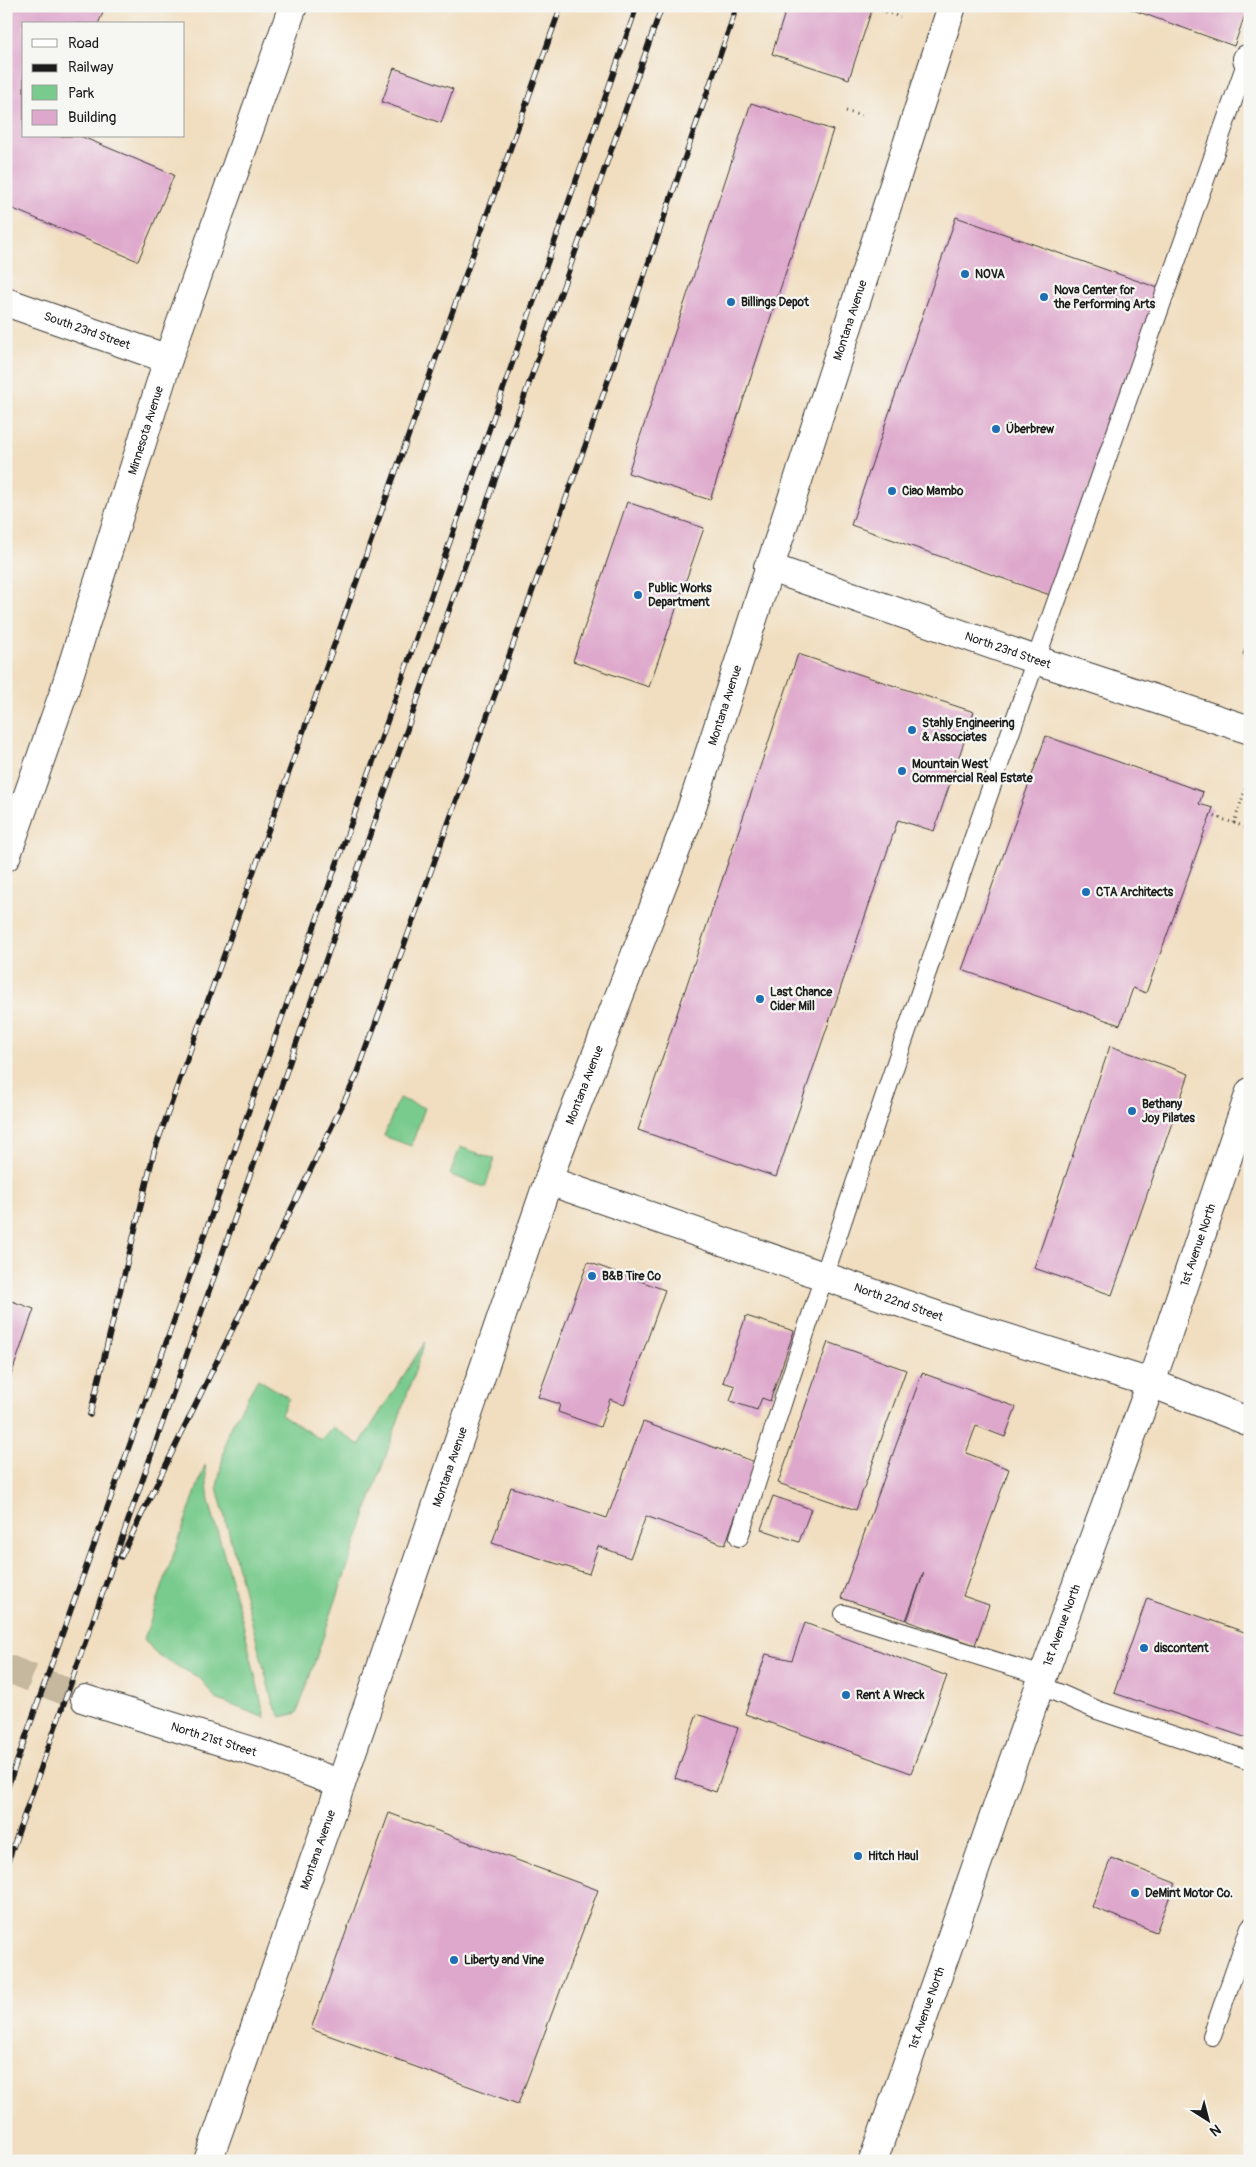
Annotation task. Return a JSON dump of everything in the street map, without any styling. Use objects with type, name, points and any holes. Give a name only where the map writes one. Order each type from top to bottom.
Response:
[{"type":"main road","name":"Minnesota Avenue","points":[[6,857],[64,692],[168,359],[293,6]]},
{"type":"main road","name":"Montana Avenue","points":[[208,2161],[341,1784],[549,1181],[688,819],[755,616],[768,567],[952,6]]},
{"type":"main road","name":"South 23rd Street","points":[[6,302],[168,359]]},
{"type":"main road","name":"North 23rd Street","points":[[768,567],[1036,660],[1250,730]]},
{"type":"main road","name":"1st Avenue North","points":[[874,2161],[1042,1681],[1151,1383],[1250,1092]]},
{"type":"main road","name":"North 22nd Street","points":[[549,1181],[956,1322],[1151,1383],[1250,1422]]},
{"type":"main road","name":"North 21st Street","points":[[85,1699],[264,1755],[341,1784]]},
{"type":"lane","points":[[739,1537],[822,1276],[1036,660],[1249,57]]},
{"type":"lane","points":[[844,1614],[1042,1681],[1097,1710],[1250,1761]]},
{"type":"lane","points":[[1212,2036],[1250,1927]]},
{"type":"path","points":[[881,10],[900,17]]},
{"type":"path","points":[[846,111],[864,117]]},
{"type":"path","points":[[1234,823],[1246,787]]},
{"type":"path","points":[[1210,815],[1250,829]]},
{"type":"green space","points":[[399,1098],[425,1108],[411,1146],[384,1136]]},
{"type":"green space","points":[[460,1147],[495,1159],[485,1187],[450,1175]]},
{"type":"green space","points":[[425,1342],[297,1713],[281,1717],[273,1704],[217,1487],[228,1431],[258,1379],[289,1398],[281,1414],[321,1440],[333,1427],[359,1445]]},
{"type":"green space","points":[[205,1465],[209,1501],[243,1623],[265,1718],[216,1699],[200,1678],[158,1656],[144,1639]]},
{"type":"building","points":[[8,6],[106,6],[99,22],[22,22],[22,138],[85,138],[174,175],[138,261],[6,206],[6,11]]},
{"type":"building","points":[[787,6],[873,6],[849,79],[772,54]]},
{"type":"building","points":[[1122,6],[1243,6],[1241,10],[1246,12],[1234,46]]},
{"type":"building","points":[[394,68],[453,89],[441,123],[382,102]]},
{"type":"building","name":"Billings Depot","points":[[751,103],[833,130],[710,500],[628,473]]},
{"type":"building","points":[[956,217],[1161,289],[1050,595],[851,525]]},
{"type":"building","name":"Public Works Department","points":[[627,502],[704,528],[649,687],[573,661]]},
{"type":"building","points":[[1250,636],[1250,657],[1243,654]]},
{"type":"building","name":"Last Chance Cider Mill","points":[[798,654],[974,712],[934,831],[898,820],[776,1177],[638,1130]]},
{"type":"building","name":"CTA Architects","points":[[1046,736],[1203,792],[1199,804],[1213,808],[1146,993],[1133,988],[1120,1025],[962,970]]},
{"type":"building","points":[[1110,1046],[1189,1074],[1112,1295],[1034,1268]]},
{"type":"building","points":[[588,1262],[665,1290],[624,1405],[610,1399],[600,1427],[558,1412],[560,1404],[538,1397]]},
{"type":"building","points":[[6,1299],[34,1309],[7,1387],[6,1387]]},
{"type":"building","points":[[746,1316],[794,1331],[770,1401],[762,1398],[757,1410],[730,1401],[735,1386],[723,1382]]},
{"type":"building","points":[[828,1342],[906,1370],[856,1510],[778,1483]]},
{"type":"building","points":[[922,1373],[1016,1407],[1005,1437],[976,1426],[966,1453],[1009,1469],[963,1596],[989,1605],[975,1645],[907,1621],[924,1572],[906,1620],[841,1598]]},
{"type":"building","points":[[643,1422],[755,1462],[725,1545],[646,1516],[630,1558],[598,1546],[589,1574],[492,1543],[511,1487],[607,1518]]},
{"type":"building","points":[[773,1496],[811,1509],[799,1542],[761,1529]]},
{"type":"building","points":[[1147,1598],[1250,1634],[1250,1739],[1114,1693]]},
{"type":"building","name":"Rent A Wreck","points":[[805,1623],[947,1676],[911,1773],[745,1714],[766,1654],[792,1660]]},
{"type":"building","points":[[697,1714],[738,1728],[716,1792],[675,1778]]},
{"type":"building","name":"Liberty and Vine","points":[[389,1813],[598,1890],[518,2104],[311,2029]]},
{"type":"building","points":[[1111,1858],[1175,1883],[1156,1932],[1092,1907]]},
{"type":"tunnel","points":[[6,1668],[85,1699]]},
{"type":"railway","points":[[90,1415],[154,1152],[561,6]]},
{"type":"railway","points":[[6,1792],[373,762],[637,6]]},
{"type":"railway","points":[[6,1867],[662,6]]},
{"type":"railway","points":[[121,1557],[357,1075],[592,427],[737,6]]},
{"type":"place","name":"NOVA","points":[[965,274]]},
{"type":"place","name":"Nova Center for the Performing Arts","points":[[1044,297]]},
{"type":"place","name":"Billings Depot","points":[[731,302]]},
{"type":"place","name":"Überbrew","points":[[996,429]]},
{"type":"place","name":"Ciao Mambo","points":[[892,491]]},
{"type":"place","name":"Public Works Department","points":[[638,595]]},
{"type":"place","name":"Stahly Engineering & Associates","points":[[912,730]]},
{"type":"place","name":"Mountain West Commercial Real Estate","points":[[902,771]]},
{"type":"place","name":"CTA Architects","points":[[1086,892]]},
{"type":"place","name":"Last Chance Cider Mill","points":[[760,999]]},
{"type":"place","name":"Bethany Joy Pilates","points":[[1132,1111]]},
{"type":"place","name":"B&B Tire Co","points":[[592,1276]]},
{"type":"place","name":"discontent","points":[[1144,1648]]},
{"type":"place","name":"Rent A Wreck","points":[[846,1695]]},
{"type":"place","name":"Hitch Haul","points":[[858,1856]]},
{"type":"place","name":"DeMint Motor Co.","points":[[1135,1893]]},
{"type":"place","name":"Liberty and Vine","points":[[454,1960]]}]
